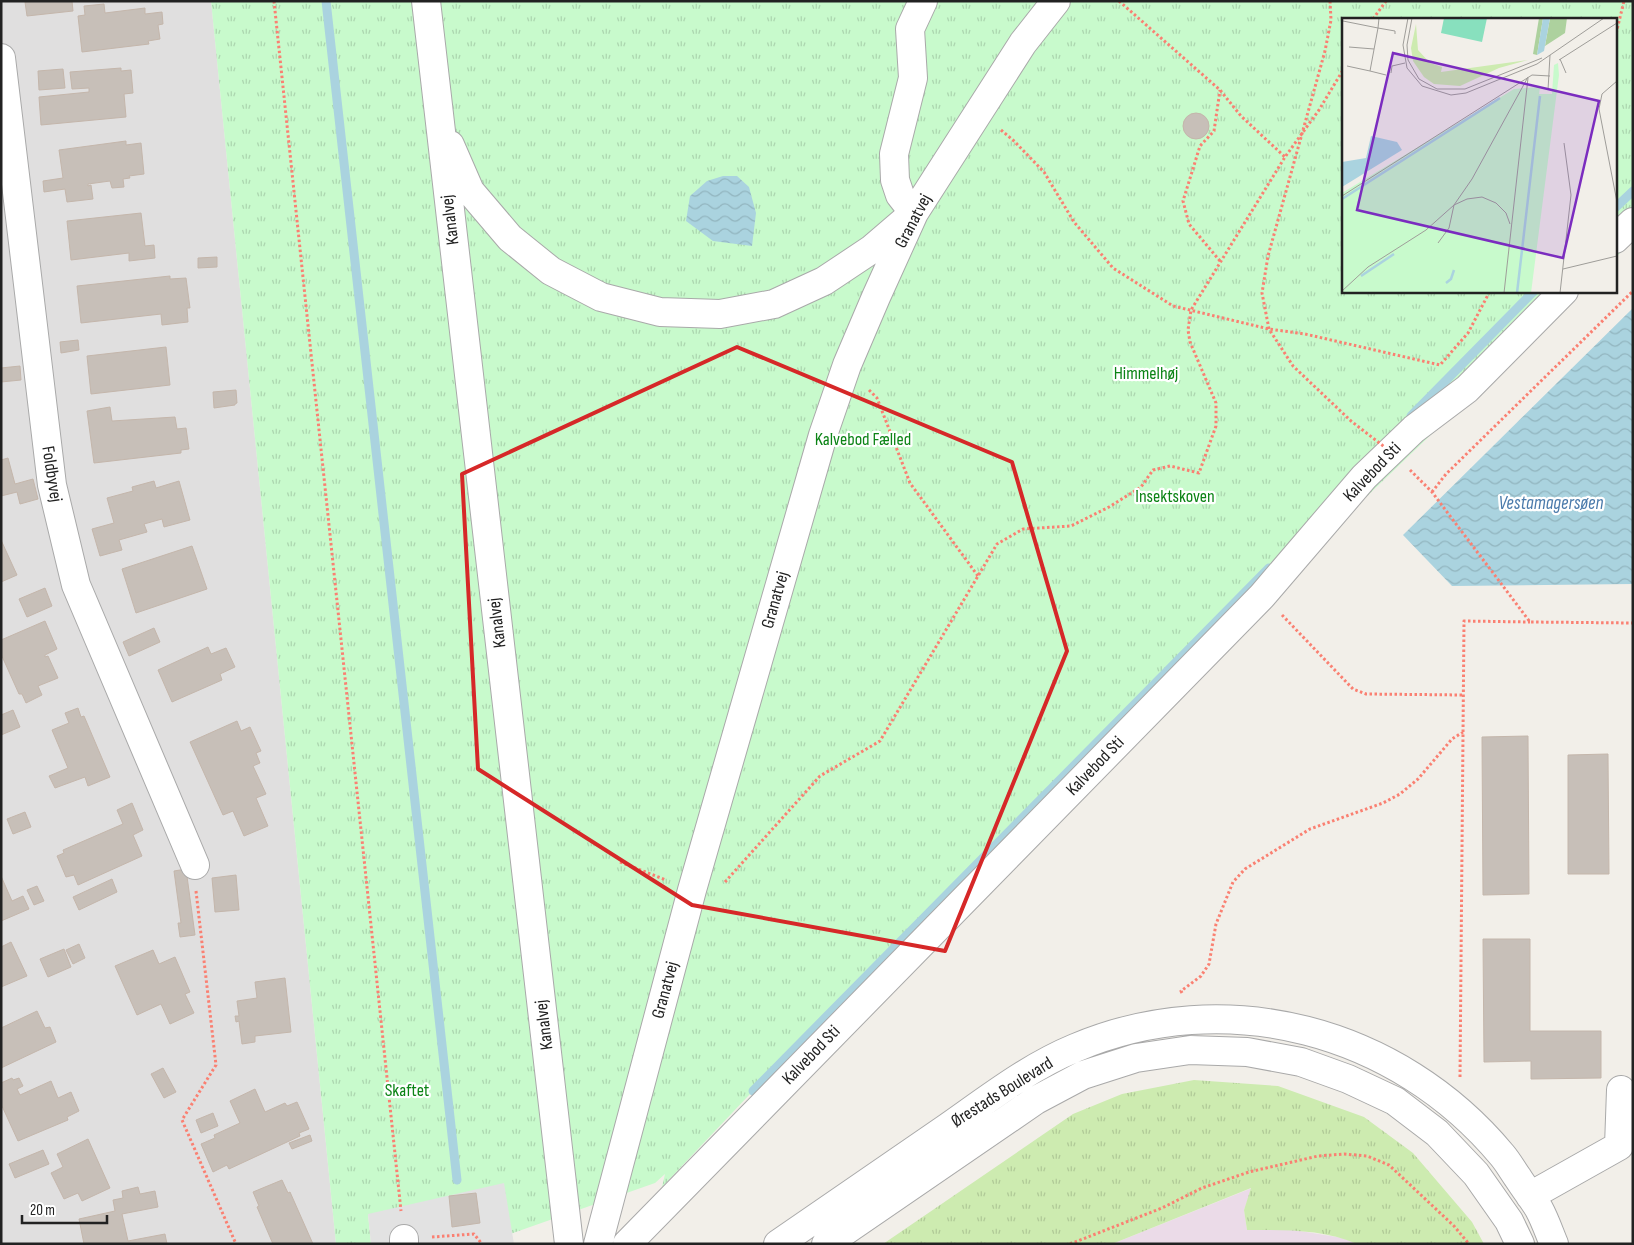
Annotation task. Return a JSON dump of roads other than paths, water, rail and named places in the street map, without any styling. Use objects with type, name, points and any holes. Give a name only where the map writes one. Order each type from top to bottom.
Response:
[{"type":"street","name":"Kanalvej","points":[[426,1],[569,1244]]},
{"type":"street","points":[[438,116],[470,191],[510,238],[551,271],[600,297],[660,312],[720,314],[774,304],[824,282],[872,248],[914,213],[900,195],[895,180],[894,154],[913,78],[910,29],[923,1]]},
{"type":"street","name":"Granatvej","points":[[598,1244],[692,890],[823,435],[847,366],[914,213],[1023,43],[1056,1]]},
{"type":"street","name":"Foldbyvej","points":[[1,58],[52,485],[76,585],[195,866]]},
{"type":"street","points":[[1616,238],[1633,222]]},
{"type":"street","name":"Kalvebod Sti","points":[[627,1244],[1262,596],[1364,477],[1414,429],[1467,389],[1563,292]]},
{"type":"street","name":"Ørestads Boulevard","points":[[778,1244],[1022,1075],[1074,1048],[1130,1029],[1188,1020],[1247,1020],[1305,1029],[1361,1048],[1412,1075],[1460,1110],[1503,1156],[1538,1208],[1554,1244]]},
{"type":"street","name":"Ørestads Boulevard","points":[[826,1244],[1036,1100],[1083,1075],[1127,1060],[1190,1050],[1246,1052],[1301,1062],[1348,1078],[1395,1101],[1437,1133],[1476,1174],[1509,1221],[1520,1244]]},
{"type":"street","points":[[1530,1196],[1619,1146],[1621,1090]]},
{"type":"water","points":[[723,176],[737,176],[749,187],[756,213],[752,246],[713,241],[686,221],[690,196],[707,181]]},
{"type":"water","name":"Vestamagersøen","points":[[1633,308],[1633,584],[1452,586],[1403,535]]},
{"type":"waterway","points":[[326,1],[457,1180]]},
{"type":"waterway","points":[[1616,207],[1633,191]]},
{"type":"waterway","points":[[1411,416],[1533,292]]},
{"type":"waterway","points":[[753,1091],[1269,568]]},
{"type":"park label","name":"Himmelhøj","points":[[1146,373]]},
{"type":"park label","name":"Kalvebod Fælled","points":[[863,439]]},
{"type":"park label","name":"Insektskoven","points":[[1175,496]]},
{"type":"park label","name":"Skaftet","points":[[407,1090]]}]
